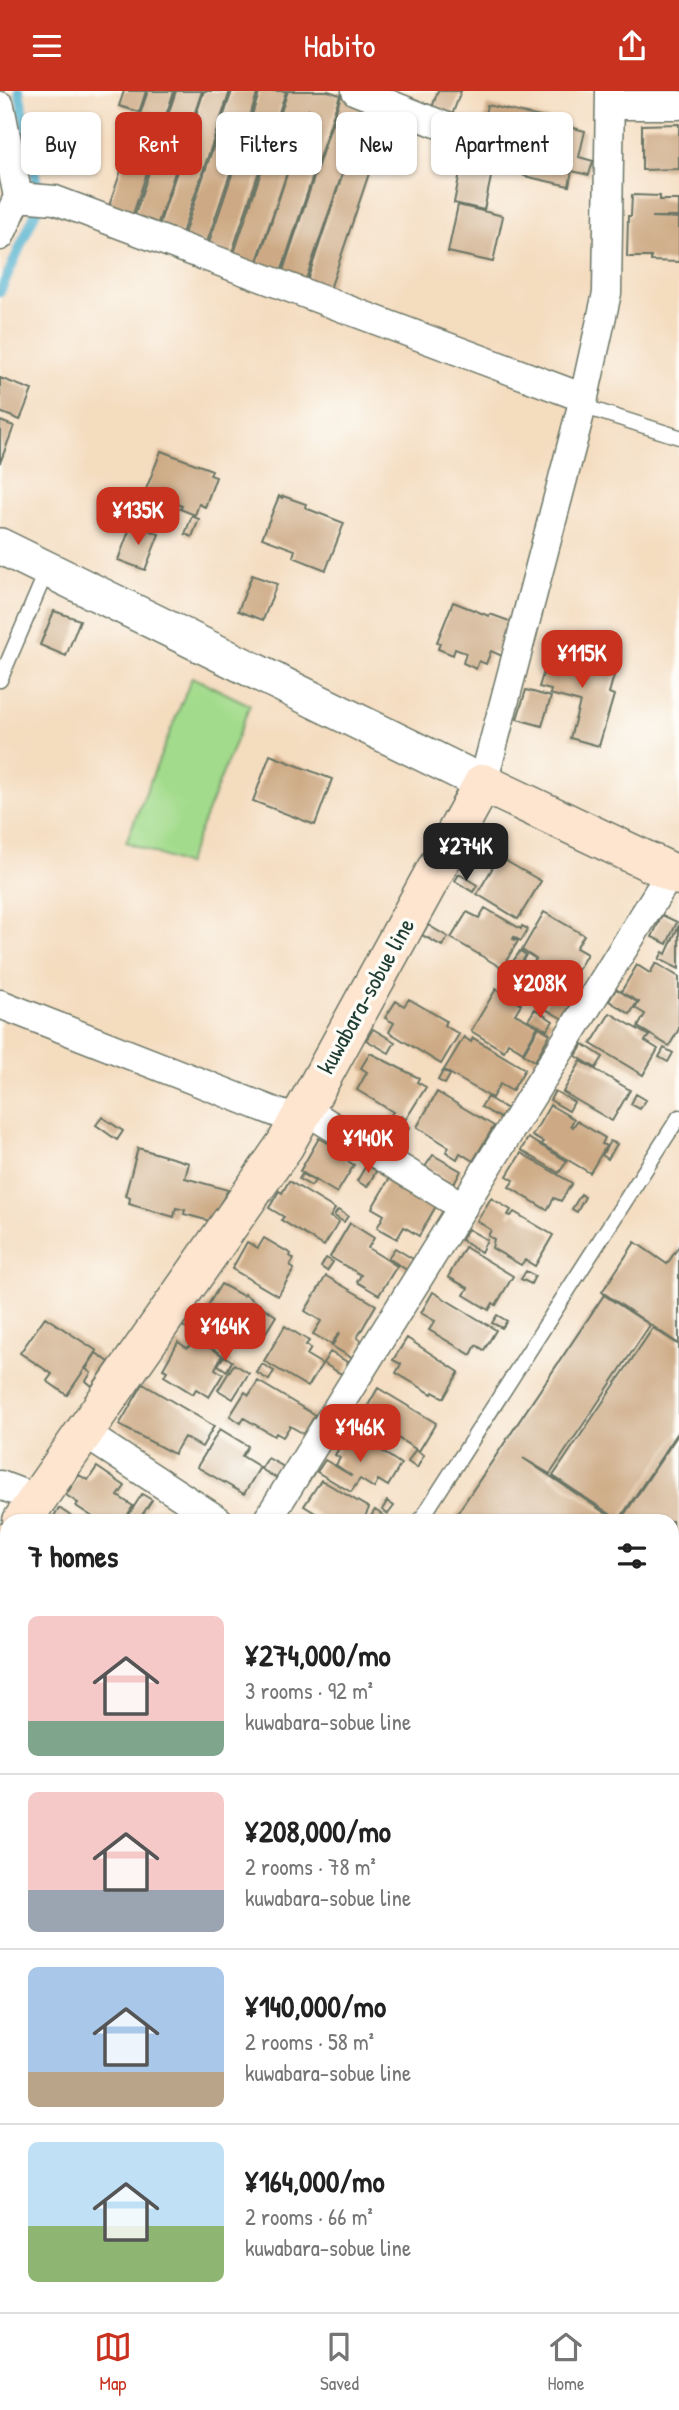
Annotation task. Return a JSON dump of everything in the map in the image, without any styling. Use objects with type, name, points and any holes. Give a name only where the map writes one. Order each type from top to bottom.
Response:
[{"type":"main road","points":[[483,783],[675,874]]},
{"type":"main road","name":"kuwabara-sobue line","points":[[30,1510],[285,1145],[483,783]]},
{"type":"street","points":[[356,91],[431,121]]},
{"type":"street","points":[[0,546],[483,783],[583,402],[607,293],[610,98],[679,105]]},
{"type":"street","points":[[0,106],[18,197],[0,236]]},
{"type":"street","points":[[18,197],[55,200],[583,402]]},
{"type":"street","points":[[271,1514],[675,874]]},
{"type":"street","points":[[0,1004],[301,1115],[463,1207]]},
{"type":"street","points":[[84,1433],[208,1514]]},
{"type":"street","points":[[0,1485],[30,1510]]},
{"type":"lane","points":[[583,402],[679,437]]},
{"type":"lane","points":[[0,680],[47,570]]},
{"type":"lane","points":[[424,1514],[679,1117]]},
{"type":"green space","points":[[192,677],[250,705],[186,865],[126,842]]},
{"type":"building","points":[[124,91],[146,91],[139,112],[119,106]]},
{"type":"building","points":[[148,91],[174,91],[167,112],[141,112]]},
{"type":"building","points":[[176,91],[202,91],[195,112],[169,112]]},
{"type":"building","points":[[204,91],[230,91],[223,112],[216,112],[216,132],[202,174],[202,112],[197,112]]},
{"type":"building","points":[[232,91],[258,91],[251,112],[225,112]]},
{"type":"building","points":[[260,91],[286,91],[279,112],[253,112]]},
{"type":"building","points":[[288,91],[328,91],[340,95],[322,149],[322,112],[308,112],[309,108],[308,112],[281,112]]},
{"type":"building","points":[[438,91],[461,91],[453,112],[431,110]]},
{"type":"building","points":[[341,96],[384,112],[336,112],[336,175],[342,175],[305,282],[282,274],[315,175],[322,175],[322,153]]},
{"type":"building","points":[[487,105],[518,112],[486,112]]},
{"type":"building","points":[[679,124],[679,169],[642,170],[642,125]]},
{"type":"building","points":[[573,128],[585,131],[579,157],[593,161],[589,175],[573,171]]},
{"type":"building","points":[[216,139],[216,175],[230,175],[206,245],[183,237]]},
{"type":"building","points":[[120,175],[146,175],[132,217],[108,209]]},
{"type":"building","points":[[148,175],[174,175],[157,226],[134,218]]},
{"type":"building","points":[[176,175],[202,175],[181,236],[158,228]]},
{"type":"building","points":[[232,175],[258,175],[231,255],[208,246]]},
{"type":"building","points":[[260,175],[286,175],[256,264],[233,256]]},
{"type":"building","points":[[287,175],[313,175],[281,272],[257,265]]},
{"type":"building","points":[[342,175],[368,175],[329,292],[306,284]]},
{"type":"building","points":[[459,175],[491,175],[484,210],[454,203]]},
{"type":"building","points":[[524,175],[571,175],[569,186]]},
{"type":"building","points":[[632,195],[679,200],[679,217],[652,217],[679,218],[679,262],[651,261],[651,257],[627,257],[628,216],[631,216]]},
{"type":"building","points":[[458,205],[503,216],[493,262],[448,252]]},
{"type":"building","points":[[0,378],[32,390],[20,420],[0,412]]},
{"type":"building","points":[[0,421],[14,426],[0,463]]},
{"type":"building","points":[[161,451],[212,470],[210,475],[216,477],[205,507],[199,504],[195,515],[180,509],[182,506],[145,492]]},
{"type":"building","points":[[279,496],[306,504],[308,509],[344,523],[326,570],[293,557],[295,550],[262,538]]},
{"type":"building","points":[[192,516],[199,519],[192,537],[185,534]]},
{"type":"building","points":[[132,523],[159,534],[145,570],[118,560]]},
{"type":"building","points":[[252,575],[277,584],[263,620],[238,611]]},
{"type":"building","points":[[453,602],[515,623],[502,656],[491,651],[486,664],[479,661],[476,669],[463,663],[466,653],[455,649],[453,655],[438,649],[440,643],[437,642]]},
{"type":"building","points":[[54,611],[80,620],[66,656],[40,645]]},
{"type":"building","points":[[555,647],[617,665],[609,693],[614,695],[599,746],[570,738],[580,702],[550,694],[551,690],[539,687],[548,658],[551,659]]},
{"type":"building","points":[[526,690],[551,697],[542,726],[517,719]]},
{"type":"building","points":[[270,755],[332,779],[315,825],[253,801]]},
{"type":"building","points":[[499,857],[541,881],[518,919],[477,894]]},
{"type":"building","points":[[459,874],[477,885],[473,892],[455,881]]},
{"type":"building","points":[[485,908],[521,929],[522,926],[528,929],[521,941],[514,937],[513,939],[518,941],[502,968],[451,938],[467,912],[479,918]]},
{"type":"building","points":[[544,912],[584,935],[576,948],[587,954],[572,980],[534,962],[536,959],[522,950]]},
{"type":"building","points":[[662,915],[677,922],[667,944],[652,937]]},
{"type":"building","points":[[428,925],[448,937],[442,946],[422,935]]},
{"type":"building","points":[[679,925],[679,969],[659,959],[663,952],[666,954]]},
{"type":"building","points":[[520,951],[526,955],[519,966],[512,963]]},
{"type":"building","points":[[656,963],[679,977],[679,1029],[669,1046],[638,1027],[645,1014],[635,1008],[639,1002],[621,992],[637,965],[650,973]]},
{"type":"building","points":[[496,989],[521,1004],[515,1014],[538,1026],[523,1052],[508,1043],[504,1051],[471,1031]]},
{"type":"building","points":[[616,989],[637,1002],[630,1014],[609,1001]]},
{"type":"building","points":[[551,995],[570,1006],[563,1019],[544,1008]]},
{"type":"building","points":[[409,999],[446,1021],[444,1025],[459,1034],[441,1064],[389,1032],[394,1023],[385,1018],[396,1001],[404,1006]]},
{"type":"building","points":[[535,1009],[553,1021],[547,1030],[528,1020]]},
{"type":"building","points":[[610,1013],[649,1036],[645,1041],[658,1049],[643,1075],[591,1044]]},
{"type":"building","points":[[539,1027],[550,1034],[535,1061],[523,1054]]},
{"type":"building","points":[[373,1029],[395,1042],[389,1053],[366,1040]]},
{"type":"building","points":[[464,1037],[471,1042],[473,1038],[525,1069],[512,1091],[500,1084],[492,1098],[444,1070]]},
{"type":"building","points":[[583,1044],[603,1057],[596,1068],[576,1056]]},
{"type":"building","points":[[664,1048],[673,1053],[668,1062],[659,1057]]},
{"type":"building","points":[[370,1053],[419,1078],[417,1082],[426,1087],[406,1119],[401,1116],[398,1120],[390,1116],[393,1112],[357,1090],[367,1072],[361,1068]]},
{"type":"building","points":[[581,1061],[630,1090],[612,1121],[563,1092]]},
{"type":"building","points":[[443,1071],[450,1075],[445,1084],[438,1080]]},
{"type":"building","points":[[555,1091],[574,1102],[569,1111],[550,1100]]},
{"type":"building","points":[[437,1092],[494,1126],[473,1161],[460,1153],[457,1159],[446,1152],[449,1147],[417,1127]]},
{"type":"building","points":[[636,1094],[646,1100],[640,1109],[631,1104]]},
{"type":"building","points":[[487,1097],[507,1109],[500,1118],[481,1107]]},
{"type":"building","points":[[550,1105],[574,1119],[571,1125],[573,1127],[577,1121],[605,1138],[602,1144],[606,1146],[590,1173],[532,1136]]},
{"type":"building","points":[[102,1117],[123,1131],[117,1140],[96,1125]]},
{"type":"building","points":[[401,1122],[410,1127],[398,1148],[389,1143]]},
{"type":"building","points":[[319,1138],[346,1153],[343,1158],[354,1165],[337,1193],[300,1171]]},
{"type":"building","points":[[528,1138],[567,1161],[559,1173],[521,1150]]},
{"type":"building","points":[[610,1141],[617,1144],[608,1159],[602,1155]]},
{"type":"building","points":[[138,1148],[189,1163],[185,1178],[228,1190],[210,1221],[184,1214],[185,1210],[176,1208],[174,1217],[129,1204],[130,1198],[125,1196]]},
{"type":"building","points":[[521,1153],[572,1183],[561,1201],[554,1198],[547,1210],[509,1187],[514,1180],[507,1176]]},
{"type":"building","points":[[433,1155],[461,1171],[454,1184],[425,1167]]},
{"type":"building","points":[[368,1162],[378,1168],[367,1187],[357,1181]]},
{"type":"building","points":[[302,1174],[315,1181],[311,1186],[299,1179]]},
{"type":"building","points":[[389,1179],[436,1206],[419,1236],[404,1227],[397,1239],[377,1228],[384,1215],[372,1208]]},
{"type":"building","points":[[289,1181],[335,1209],[330,1217],[339,1222],[324,1246],[281,1220],[284,1217],[269,1208]]},
{"type":"building","points":[[581,1194],[585,1197],[577,1212],[572,1209]]},
{"type":"building","points":[[491,1198],[511,1210],[508,1215],[511,1216],[514,1212],[553,1235],[535,1266],[525,1260],[521,1265],[492,1248],[494,1239],[488,1236],[491,1230],[477,1221]]},
{"type":"building","points":[[338,1210],[348,1216],[344,1222],[334,1216]]},
{"type":"building","points":[[350,1223],[374,1238],[368,1248],[397,1266],[379,1295],[357,1282],[361,1275],[330,1257]]},
{"type":"building","points":[[468,1229],[487,1240],[481,1252],[461,1240]]},
{"type":"building","points":[[264,1238],[291,1254],[294,1259],[290,1266],[294,1269],[278,1296],[232,1269],[247,1242],[258,1248]]},
{"type":"building","points":[[635,1242],[667,1264],[679,1246],[679,1344],[602,1292]]},
{"type":"building","points":[[465,1247],[513,1276],[496,1305],[493,1303],[489,1310],[464,1295],[468,1288],[448,1277]]},
{"type":"building","points":[[395,1248],[413,1259],[407,1270],[388,1258]]},
{"type":"building","points":[[326,1258],[333,1262],[327,1271],[321,1267]]},
{"type":"building","points":[[526,1271],[535,1276],[531,1284],[521,1279]]},
{"type":"building","points":[[326,1276],[376,1305],[357,1338],[362,1341],[352,1358],[332,1346],[340,1332],[331,1344],[313,1334],[321,1321],[305,1311]]},
{"type":"building","points":[[221,1284],[243,1296],[244,1294],[276,1316],[260,1342],[248,1335],[244,1342],[208,1320],[211,1314],[205,1310]]},
{"type":"building","points":[[433,1292],[496,1330],[484,1350],[476,1345],[471,1355],[429,1330],[435,1321],[421,1313]]},
{"type":"building","points":[[604,1295],[650,1325],[550,1474],[523,1458],[607,1514],[457,1514]]},
{"type":"building","points":[[497,1315],[507,1321],[502,1328],[492,1323]]},
{"type":"building","points":[[186,1316],[206,1328],[201,1337],[181,1325]]},
{"type":"building","points":[[45,1317],[97,1351],[67,1395],[47,1381],[52,1374],[20,1353]]},
{"type":"building","points":[[285,1326],[309,1341],[306,1345],[311,1348],[307,1355],[322,1364],[308,1387],[264,1361]]},
{"type":"building","points":[[653,1328],[679,1345],[679,1431],[623,1514],[610,1514],[553,1476]]},
{"type":"building","points":[[407,1338],[459,1372],[444,1398],[396,1373],[401,1364],[393,1360]]},
{"type":"building","points":[[196,1340],[222,1355],[215,1369],[223,1374],[209,1397],[196,1389],[193,1394],[164,1376],[167,1371],[163,1369],[178,1342],[187,1348]]},
{"type":"building","points":[[330,1352],[349,1363],[343,1375],[323,1363]]},
{"type":"building","points":[[96,1353],[109,1362],[92,1386],[86,1381],[91,1373],[86,1369]]},
{"type":"building","points":[[224,1356],[232,1361],[227,1371],[218,1365]]},
{"type":"building","points":[[234,1364],[249,1373],[233,1399],[218,1390]]},
{"type":"building","points":[[262,1364],[274,1371],[269,1380],[257,1373]]},
{"type":"building","points":[[258,1381],[315,1415],[304,1434],[290,1426],[283,1437],[276,1433],[274,1436],[244,1418],[241,1423],[230,1416],[245,1392],[249,1395]]},
{"type":"building","points":[[143,1384],[214,1426],[202,1447],[184,1437],[174,1454],[119,1425]]},
{"type":"building","points":[[378,1388],[436,1423],[419,1451],[362,1416]]},
{"type":"building","points":[[220,1429],[248,1446],[242,1456],[260,1467],[244,1494],[197,1467]]},
{"type":"building","points":[[350,1430],[401,1464],[388,1486],[378,1480],[374,1488],[360,1479],[351,1492],[317,1472],[325,1460],[352,1476],[336,1465],[340,1458],[335,1455]]},
{"type":"building","points":[[679,1433],[679,1514],[625,1514]]},
{"type":"building","points":[[415,1450],[424,1455],[417,1468],[408,1462]]},
{"type":"building","points":[[268,1458],[284,1467],[278,1479],[261,1469]]},
{"type":"building","points":[[97,1467],[125,1486],[118,1496],[133,1506],[128,1514],[88,1514],[76,1506],[78,1503],[66,1495],[79,1475],[88,1480]]},
{"type":"building","points":[[321,1480],[369,1508],[366,1514],[317,1514],[304,1506]]},
{"type":"building","points":[[142,1494],[152,1500],[143,1514],[129,1514]]},
{"type":"building","points":[[387,1501],[394,1506],[388,1514],[382,1510]]},
{"type":"building","points":[[59,1508],[68,1514],[55,1514]]},
{"type":"waterway","points":[[19,91],[37,184]]},
{"type":"waterway","points":[[0,292],[37,209]]}]
